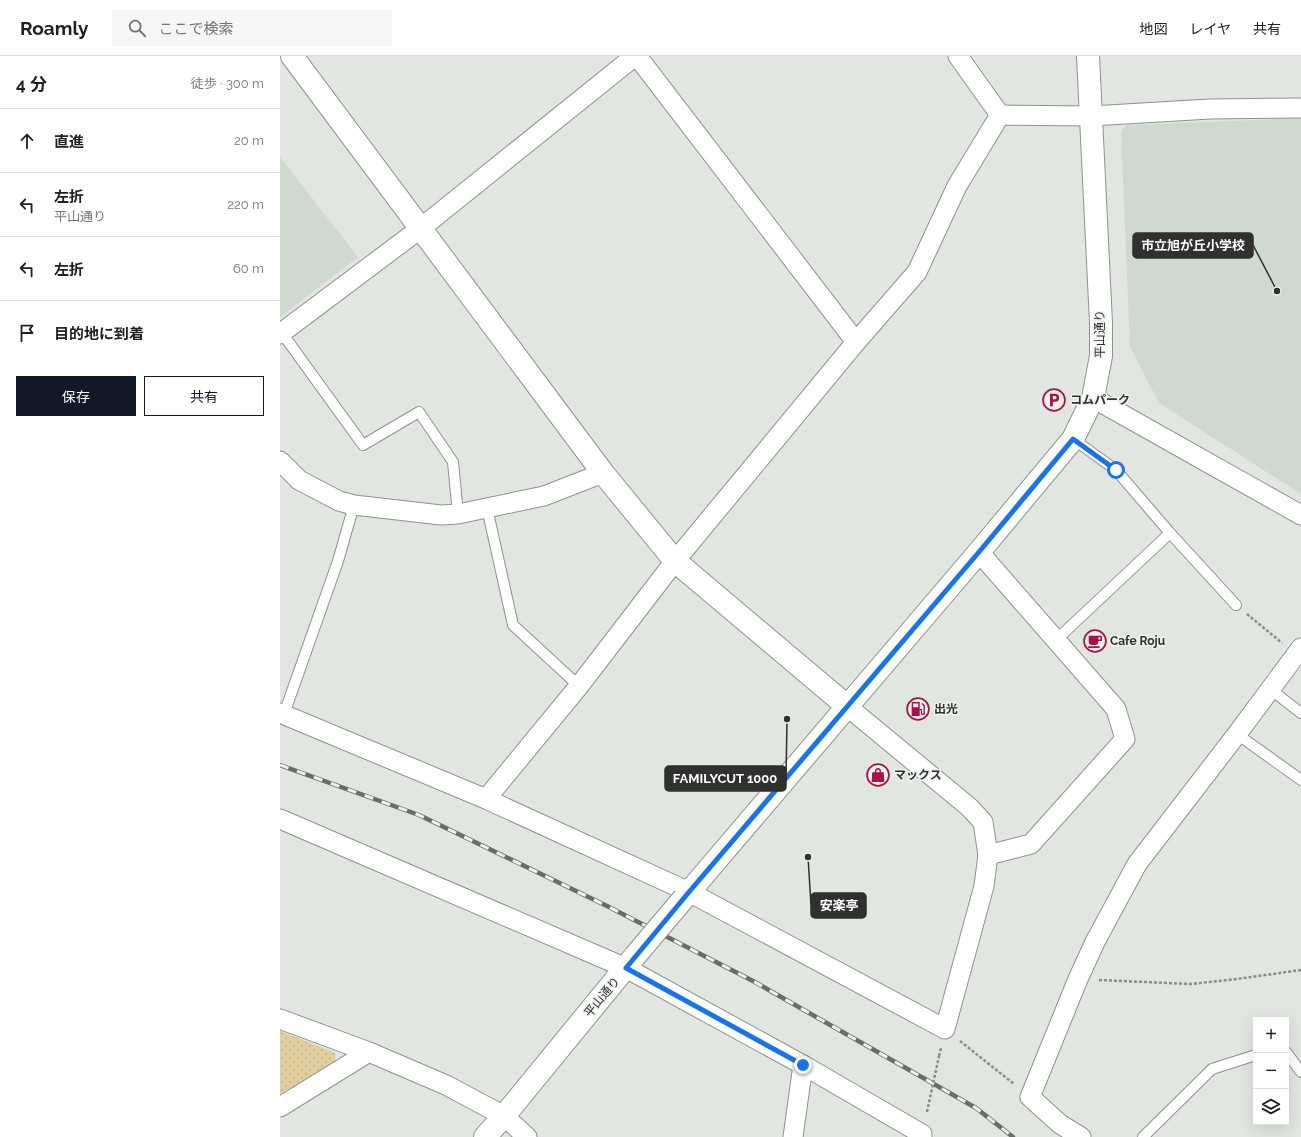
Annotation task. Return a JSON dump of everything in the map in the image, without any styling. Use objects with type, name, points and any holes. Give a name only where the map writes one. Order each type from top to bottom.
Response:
[{"type":"main road","points":[[292,56],[603,474],[675,561],[848,707]]},
{"type":"main road","name":"平山通り","points":[[485,1137],[687,895],[848,707],[1073,439],[1093,398],[1101,356],[1088,56]]},
{"type":"street","points":[[281,334],[421,228],[636,56],[856,342]]},
{"type":"street","points":[[958,56],[1000,114]]},
{"type":"street","points":[[1000,114],[1091,116],[1210,109],[1301,108]]},
{"type":"street","points":[[486,799],[579,686],[675,561],[856,342],[917,272],[957,186],[1000,114]]},
{"type":"street","points":[[1093,398],[1301,516]]},
{"type":"street","points":[[280,461],[299,480],[339,501],[354,505],[441,515],[458,514],[544,496],[603,474]]},
{"type":"street","points":[[979,552],[1116,709],[1125,739],[1031,844],[988,855]]},
{"type":"street","points":[[1081,1137],[1060,1124],[1030,1097],[1078,979],[1095,942],[1137,864],[1298,652]]},
{"type":"street","points":[[282,714],[486,799],[687,895],[945,1028],[984,886],[988,855],[983,822],[969,807],[848,707]]},
{"type":"street","points":[[280,819],[631,962],[922,1136]]},
{"type":"street","points":[[280,1019],[369,1052],[446,1085],[504,1116],[527,1137]]},
{"type":"street","points":[[280,1107],[369,1052]]},
{"type":"street","points":[[793,1137],[803,1065]]},
{"type":"lane","points":[[281,334],[363,445],[419,412],[453,462],[458,514]]},
{"type":"lane","points":[[1073,439],[1116,470],[1170,533],[1236,605]]},
{"type":"lane","points":[[282,714],[338,560],[354,505]]},
{"type":"lane","points":[[487,508],[513,625],[579,686]]},
{"type":"lane","points":[[1056,640],[1170,533]]},
{"type":"lane","points":[[1270,689],[1301,713]]},
{"type":"lane","points":[[1237,734],[1301,780]]},
{"type":"lane","points":[[1287,1053],[1301,1072]]},
{"type":"lane","points":[[1143,1137],[1212,1069],[1253,1056]]},
{"type":"path","points":[[1236,605],[1298,652]]},
{"type":"path","points":[[1078,979],[1191,984],[1237,980],[1301,970]]},
{"type":"path","points":[[945,1028],[1030,1097]]},
{"type":"path","points":[[927,1112],[939,1056]]},
{"type":"shaded area","points":[[1301,118],[1301,494],[1159,403],[1130,347],[1121,131],[1127,125]]},
{"type":"shaded area","points":[[280,157],[358,257],[280,317]]},
{"type":"shaded area","points":[[280,1031],[335,1053],[336,1064],[280,1096]]},
{"type":"railway","points":[[280,765],[419,815],[607,906],[753,981],[976,1108],[1013,1137]]},
{"type":"place","name":"市立旭が丘小学校","points":[[1277,291]]},
{"type":"place","name":"コムパーク","points":[[1054,400]]},
{"type":"place","name":"Cafe Roju","points":[[1095,641]]},
{"type":"place","name":"出光","points":[[918,709]]},
{"type":"place","name":"FAMILYCUT 1000","points":[[787,719]]},
{"type":"place","name":"マックス","points":[[878,775]]},
{"type":"place","name":"安楽亭","points":[[808,857]]},
{"type":"route","points":[[803,1065],[626,968],[1073,439],[1116,470]]}]
